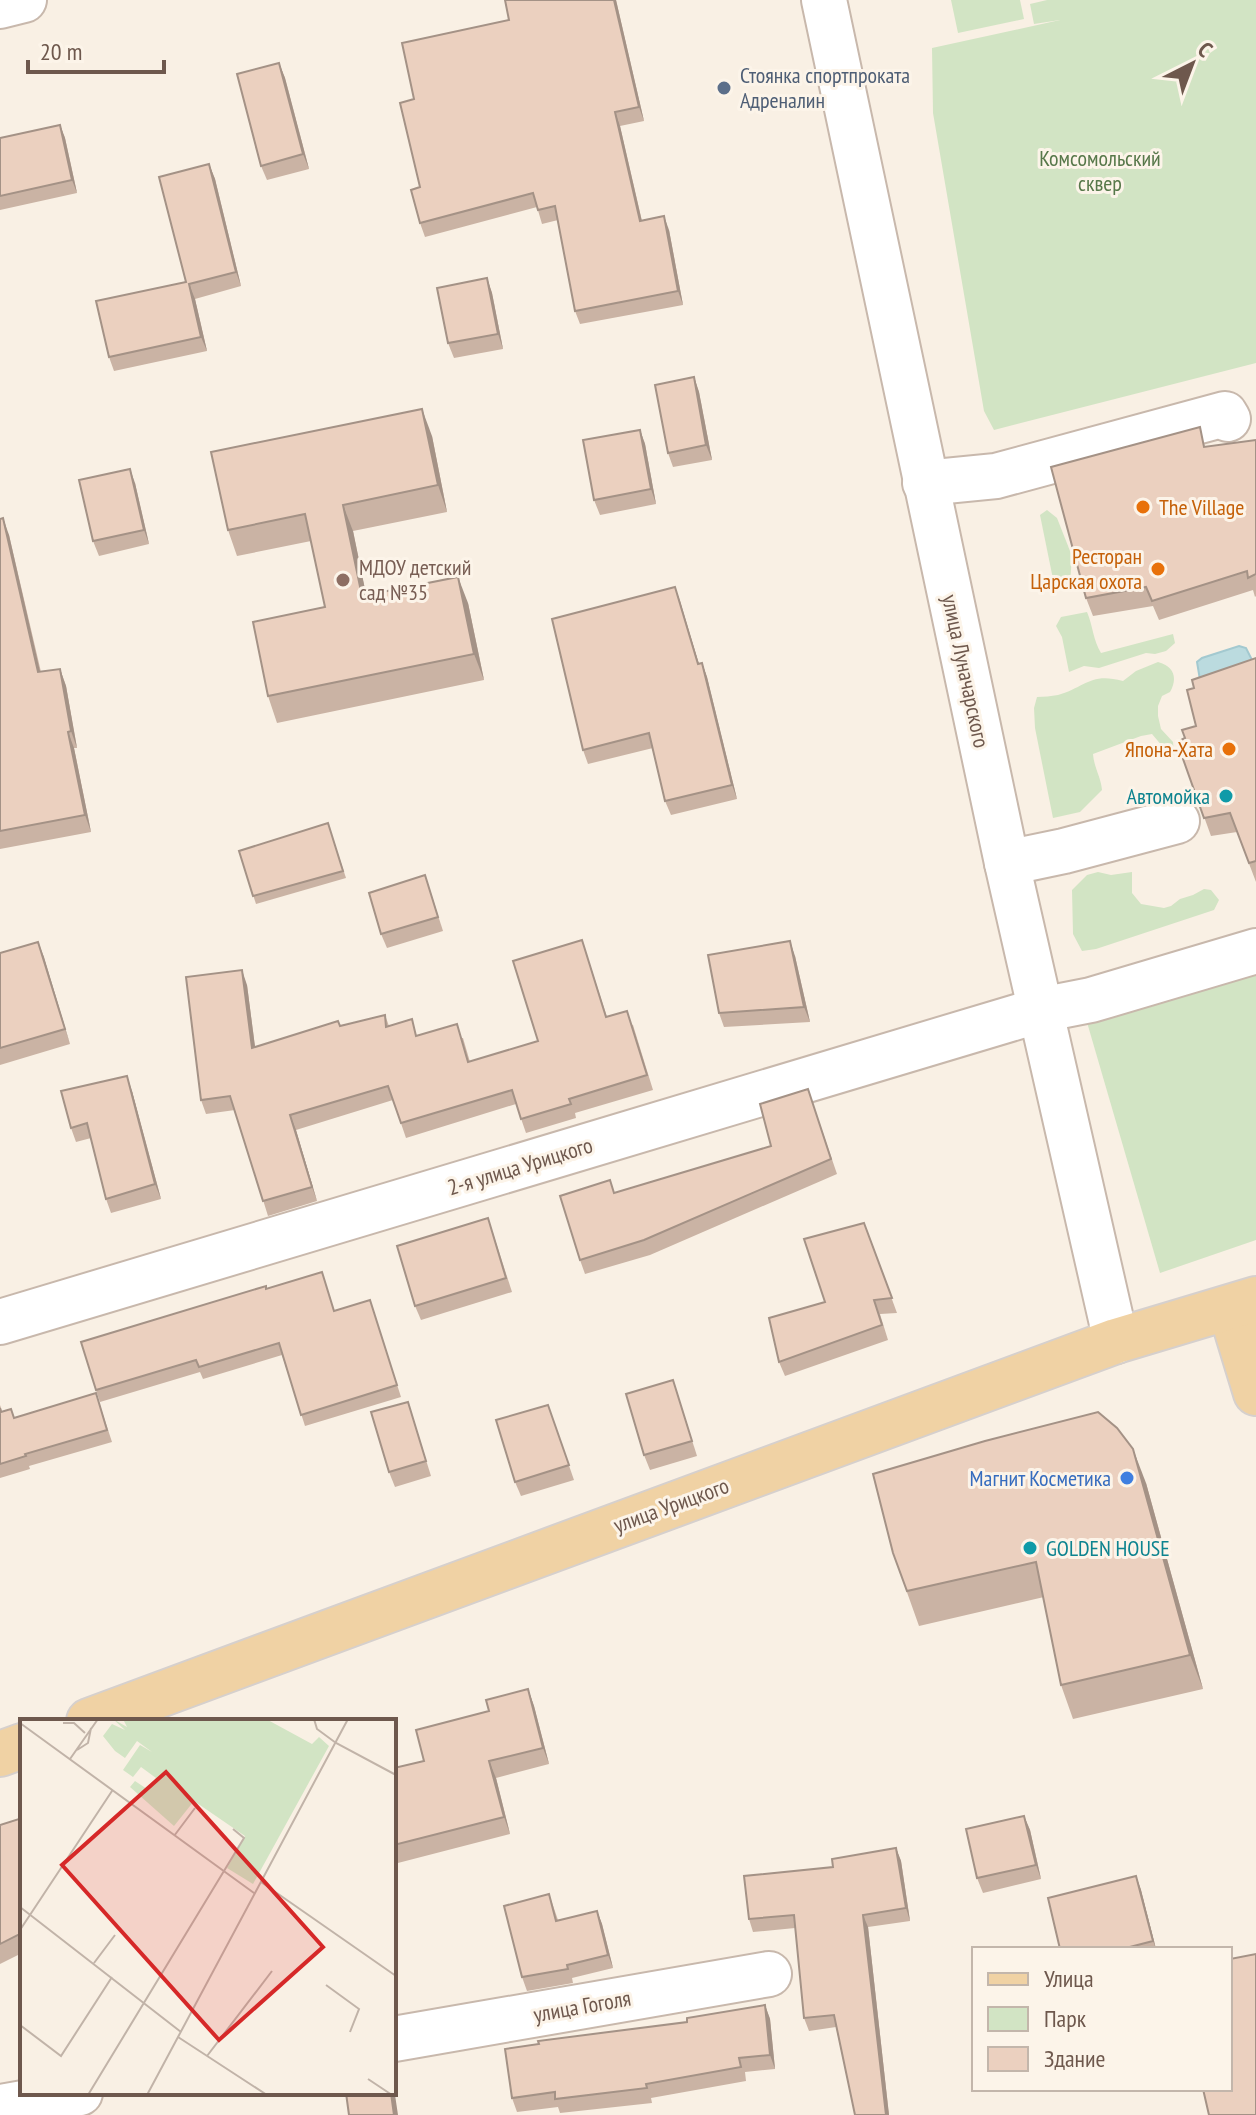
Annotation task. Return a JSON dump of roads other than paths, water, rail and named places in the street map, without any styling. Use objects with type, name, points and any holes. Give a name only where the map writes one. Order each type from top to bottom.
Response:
[{"type":"main road","name":"улица Урицкого","points":[[94,1719],[1116,1341],[1243,1303]]},
{"type":"main road","points":[[1243,1303],[1256,1393]]},
{"type":"main road","points":[[0,1754],[20,1747]]},
{"type":"street","points":[[0,6],[24,0]]},
{"type":"street","name":"улица Луначарского","points":[[824,0],[1007,863],[1116,1341]]},
{"type":"street","points":[[925,483],[996,476],[1225,414],[1228,419]]},
{"type":"street","points":[[1007,863],[1177,821]]},
{"type":"street","name":"2-я улица Урицкого","points":[[0,1322],[1040,1010],[1091,1000],[1256,951]]},
{"type":"street","name":"улица Гоголя","points":[[396,2039],[769,1974]]},
{"type":"street","points":[[0,2107],[69,2095]]},
{"type":"water","points":[[1239,646],[1246,648],[1253,662],[1200,680],[1197,662]]},
{"type":"place","name":"Стоянка спортпроката Адреналин","points":[[724,88]]},
{"type":"place","name":"The Village","points":[[1143,507]]},
{"type":"place","name":"Ресторан Царская охота","points":[[1158,569]]},
{"type":"place","name":"МДОУ детский сад №35","points":[[343,580]]},
{"type":"place","name":"Япона-Хата","points":[[1229,749]]},
{"type":"place","name":"Автомойка","points":[[1226,796]]},
{"type":"place","name":"Магнит Косметика","points":[[1127,1478]]},
{"type":"place","name":"GOLDEN HOUSE","points":[[1030,1548]]},
{"type":"park label","name":"Комсомольский сквер","points":[[1100,170]]}]
